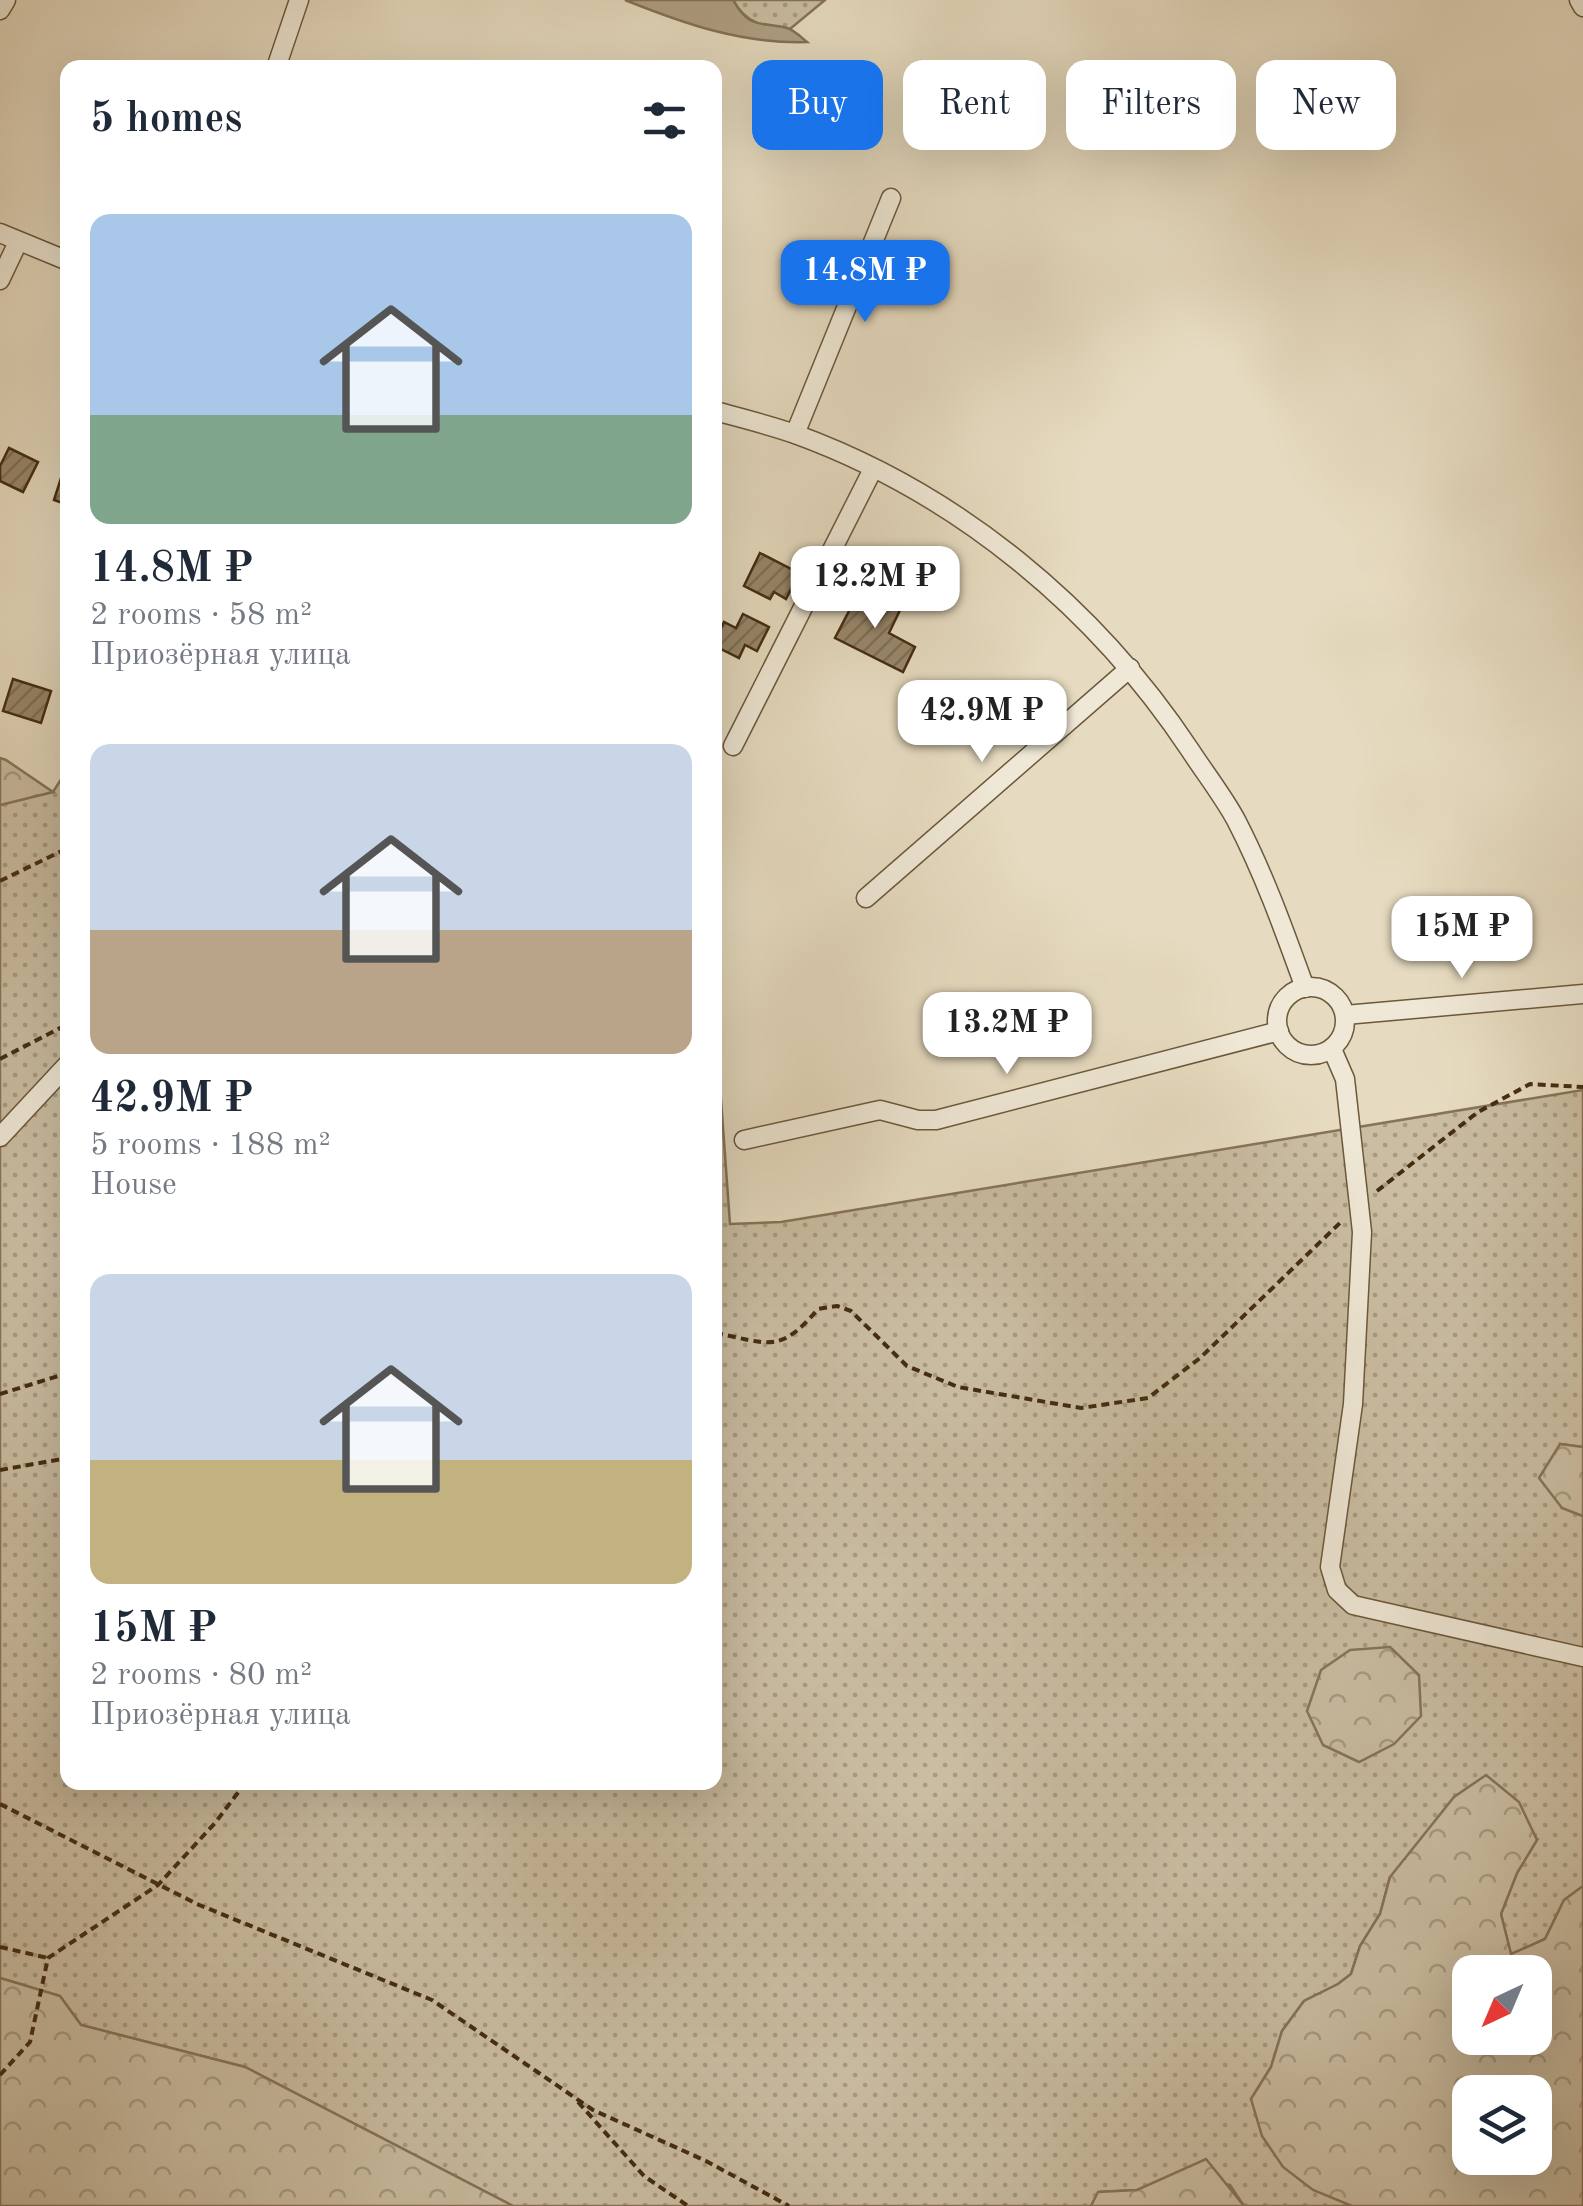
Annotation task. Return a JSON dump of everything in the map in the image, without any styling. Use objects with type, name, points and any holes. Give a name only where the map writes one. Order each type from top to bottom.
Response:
[{"type":"street","points":[[0,10],[6,0]]},
{"type":"street","points":[[279,60],[299,0]]},
{"type":"street","points":[[1579,0],[1583,7]]},
{"type":"street","points":[[795,434],[891,198]]},
{"type":"street","points":[[0,233],[60,258]]},
{"type":"street","points":[[0,280],[18,242]]},
{"type":"street","points":[[722,413],[795,434],[873,468],[993,540],[1082,615],[1161,706],[1234,816],[1273,898],[1304,988]]},
{"type":"street","points":[[733,746],[873,468]]},
{"type":"street","points":[[866,898],[1130,668]]},
{"type":"street","points":[[1304,988],[1330,993],[1345,1015],[1344,1034],[1332,1048],[1315,1056],[1296,1052],[1282,1040],[1277,1022],[1282,1004],[1304,988]]},
{"type":"street","points":[[1345,1015],[1583,994]]},
{"type":"street","points":[[744,1140],[880,1110],[918,1120],[936,1120],[1279,1031]]},
{"type":"street","points":[[1332,1048],[1345,1079],[1362,1232],[1354,1404],[1330,1567],[1336,1590],[1354,1605],[1583,1657]]},
{"type":"street","points":[[0,1138],[60,1073]]},
{"type":"path","points":[[0,881],[60,852]]},
{"type":"path","points":[[0,1058],[60,1028]]},
{"type":"path","points":[[722,1334],[772,1344],[797,1334],[818,1308],[837,1306],[851,1311],[907,1366],[958,1387],[1081,1408],[1148,1398],[1200,1358],[1359,1205],[1478,1112],[1530,1084],[1583,1087]]},
{"type":"path","points":[[0,1394],[60,1375]]},
{"type":"path","points":[[0,1470],[60,1459]]},
{"type":"path","points":[[0,2075],[30,2042],[48,1958],[158,1886],[215,1824],[240,1790]]},
{"type":"path","points":[[0,1804],[158,1886],[432,2000],[628,2128],[706,2161],[789,2206]]},
{"type":"path","points":[[0,1947],[48,1958]]},
{"type":"path","points":[[572,2095],[644,2176],[688,2206]]},
{"type":"green space","points":[[733,0],[825,0],[790,29],[757,23]]},
{"type":"green space","points":[[0,758],[6,760],[53,792],[0,805]]},
{"type":"green space","points":[[60,781],[60,1790],[722,1790],[722,1114],[730,1224],[781,1222],[1583,1090],[1583,1447],[1560,1444],[1562,1508],[1583,1516],[1583,1886],[1564,1900],[1545,1939],[1511,1955],[1501,1914],[1517,1873],[1537,1840],[1390,1877],[1380,1914],[1360,1946],[1351,1974],[1304,2001],[1282,2031],[1271,2067],[1251,2099],[1352,2206],[1244,2206],[1230,2185],[1171,2177],[1137,2190],[1099,2192],[1091,2206],[513,2206],[245,2067],[81,2025],[60,1996],[0,1978],[0,805],[53,792]]},
{"type":"green space","points":[[1560,1444],[1583,1447],[1583,1516],[1562,1508],[1539,1478]]},
{"type":"green space","points":[[1390,1647],[1419,1675],[1421,1716],[1394,1744],[1359,1762],[1323,1745],[1307,1711],[1321,1670],[1350,1650]]},
{"type":"green space","points":[[1486,1775],[1519,1802],[1537,1840],[1517,1873],[1501,1914],[1511,1954],[1545,1939],[1564,1900],[1583,1886],[1583,2206],[1352,2206],[1313,2190],[1283,2167],[1262,2136],[1251,2099],[1271,2067],[1282,2031],[1304,2001],[1351,1974],[1360,1946],[1380,1914],[1390,1877],[1454,1797]]},
{"type":"green space","points":[[0,1978],[60,1996],[81,2025],[245,2067],[513,2206],[0,2206]]},
{"type":"green space","points":[[1206,2159],[1244,2206],[1091,2206],[1098,2192],[1137,2190]]},
{"type":"shaded area","points":[[625,0],[733,0],[750,20],[790,29],[807,42],[760,40],[714,31]]},
{"type":"building","points":[[9,448],[38,462],[23,492],[0,481],[0,466]]},
{"type":"building","points":[[60,481],[60,502],[54,500]]},
{"type":"building","points":[[760,553],[799,573],[786,599],[774,592],[770,599],[744,586]]},
{"type":"building","points":[[860,590],[900,610],[889,633],[915,647],[903,672],[835,638]]},
{"type":"building","points":[[743,614],[769,627],[757,651],[745,645],[739,658],[722,650],[724,622],[736,628]]},
{"type":"building","points":[[13,679],[51,691],[41,723],[3,711]]}]
